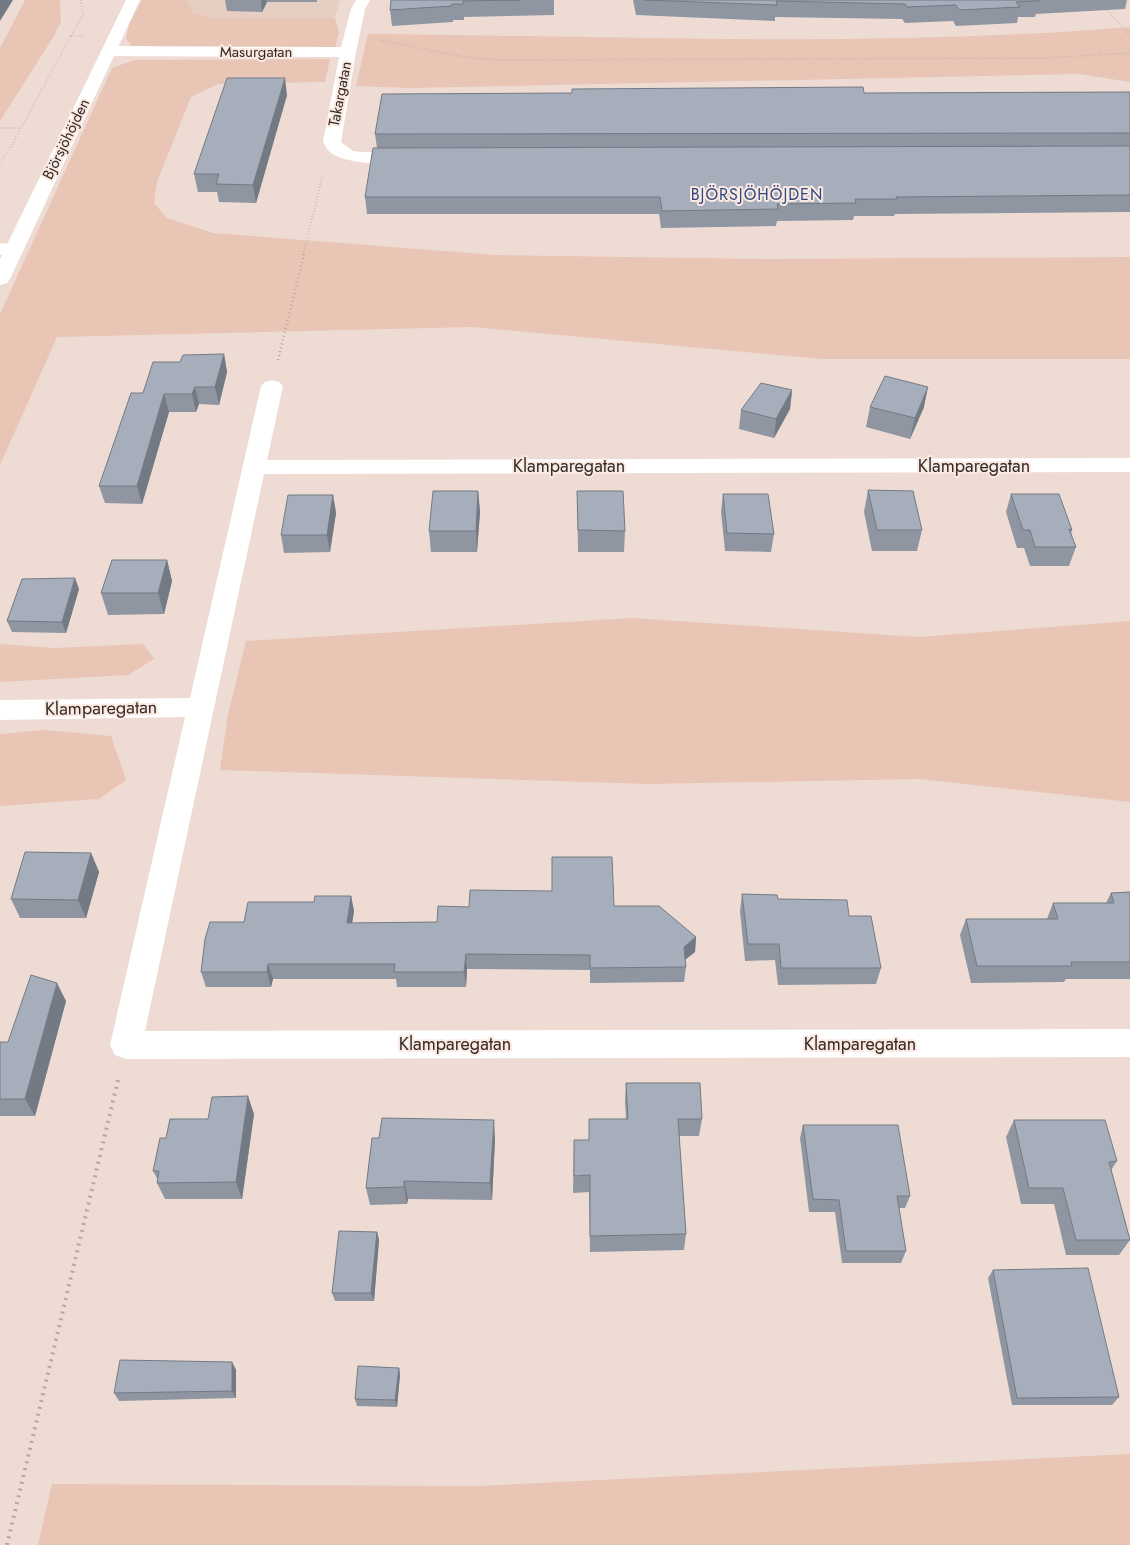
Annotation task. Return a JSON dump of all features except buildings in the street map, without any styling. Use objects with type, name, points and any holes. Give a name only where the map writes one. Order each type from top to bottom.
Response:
[{"type":"street","name":"Björsjöhöjden","points":[[0,279],[7,249],[112,44],[132,0]]},
{"type":"street","points":[[350,44],[358,9],[363,0]]},
{"type":"street","name":"Masurgatan","points":[[112,44],[350,44]]},
{"type":"street","name":"Takargatan","points":[[348,155],[334,148],[332,142],[350,44]]},
{"type":"street","points":[[348,155],[361,157],[427,157]]},
{"type":"street","points":[[126,1045],[272,386]]},
{"type":"street","name":"Klamparegatan","points":[[255,467],[1130,465]]},
{"type":"street","name":"Klamparegatan","points":[[0,710],[201,707]]},
{"type":"street","name":"Klamparegatan","points":[[126,1045],[1130,1043]]},
{"type":"path","points":[[0,162],[22,128],[83,14],[81,0]]},
{"type":"path","points":[[1104,7],[1130,35]]},
{"type":"path","points":[[71,36],[112,44]]},
{"type":"path","points":[[350,44],[372,38],[464,57],[499,60],[1042,58],[1130,53]]},
{"type":"path","points":[[0,128],[22,128]]},
{"type":"path","points":[[272,386],[324,167],[348,155]]},
{"type":"path","points":[[7,1545],[126,1045]]},
{"type":"shaded area","points":[[25,0],[60,0],[61,21],[54,36],[0,121],[0,48]]},
{"type":"shaded area","points":[[142,0],[187,0],[192,12],[211,18],[335,18],[339,32],[335,48],[134,48],[126,39],[129,24]]},
{"type":"shaded area","points":[[187,0],[340,0],[335,18],[211,18],[192,12]]},
{"type":"shaded area","points":[[1130,27],[1130,82],[1079,74],[410,88],[356,86],[368,34],[845,39],[1035,33]]},
{"type":"shaded area","points":[[330,59],[325,82],[218,84],[191,97],[157,182],[154,203],[167,218],[213,233],[495,255],[768,259],[1130,257],[1130,359],[821,359],[472,327],[57,337],[0,465],[0,314],[112,68],[134,60]]},
{"type":"shaded area","points":[[632,618],[919,637],[1130,621],[1130,802],[919,779],[648,784],[220,770],[228,714],[246,641]]},
{"type":"shaded area","points":[[0,644],[54,648],[143,644],[154,659],[128,675],[0,682]]},
{"type":"shaded area","points":[[45,730],[111,736],[126,780],[99,799],[0,806],[0,734]]},
{"type":"shaded area","points":[[1130,1454],[1130,1545],[38,1545],[52,1484],[478,1486]]},
{"type":"district","name":"BJÖRSJÖHÖJDEN","points":[[757,194]]}]
